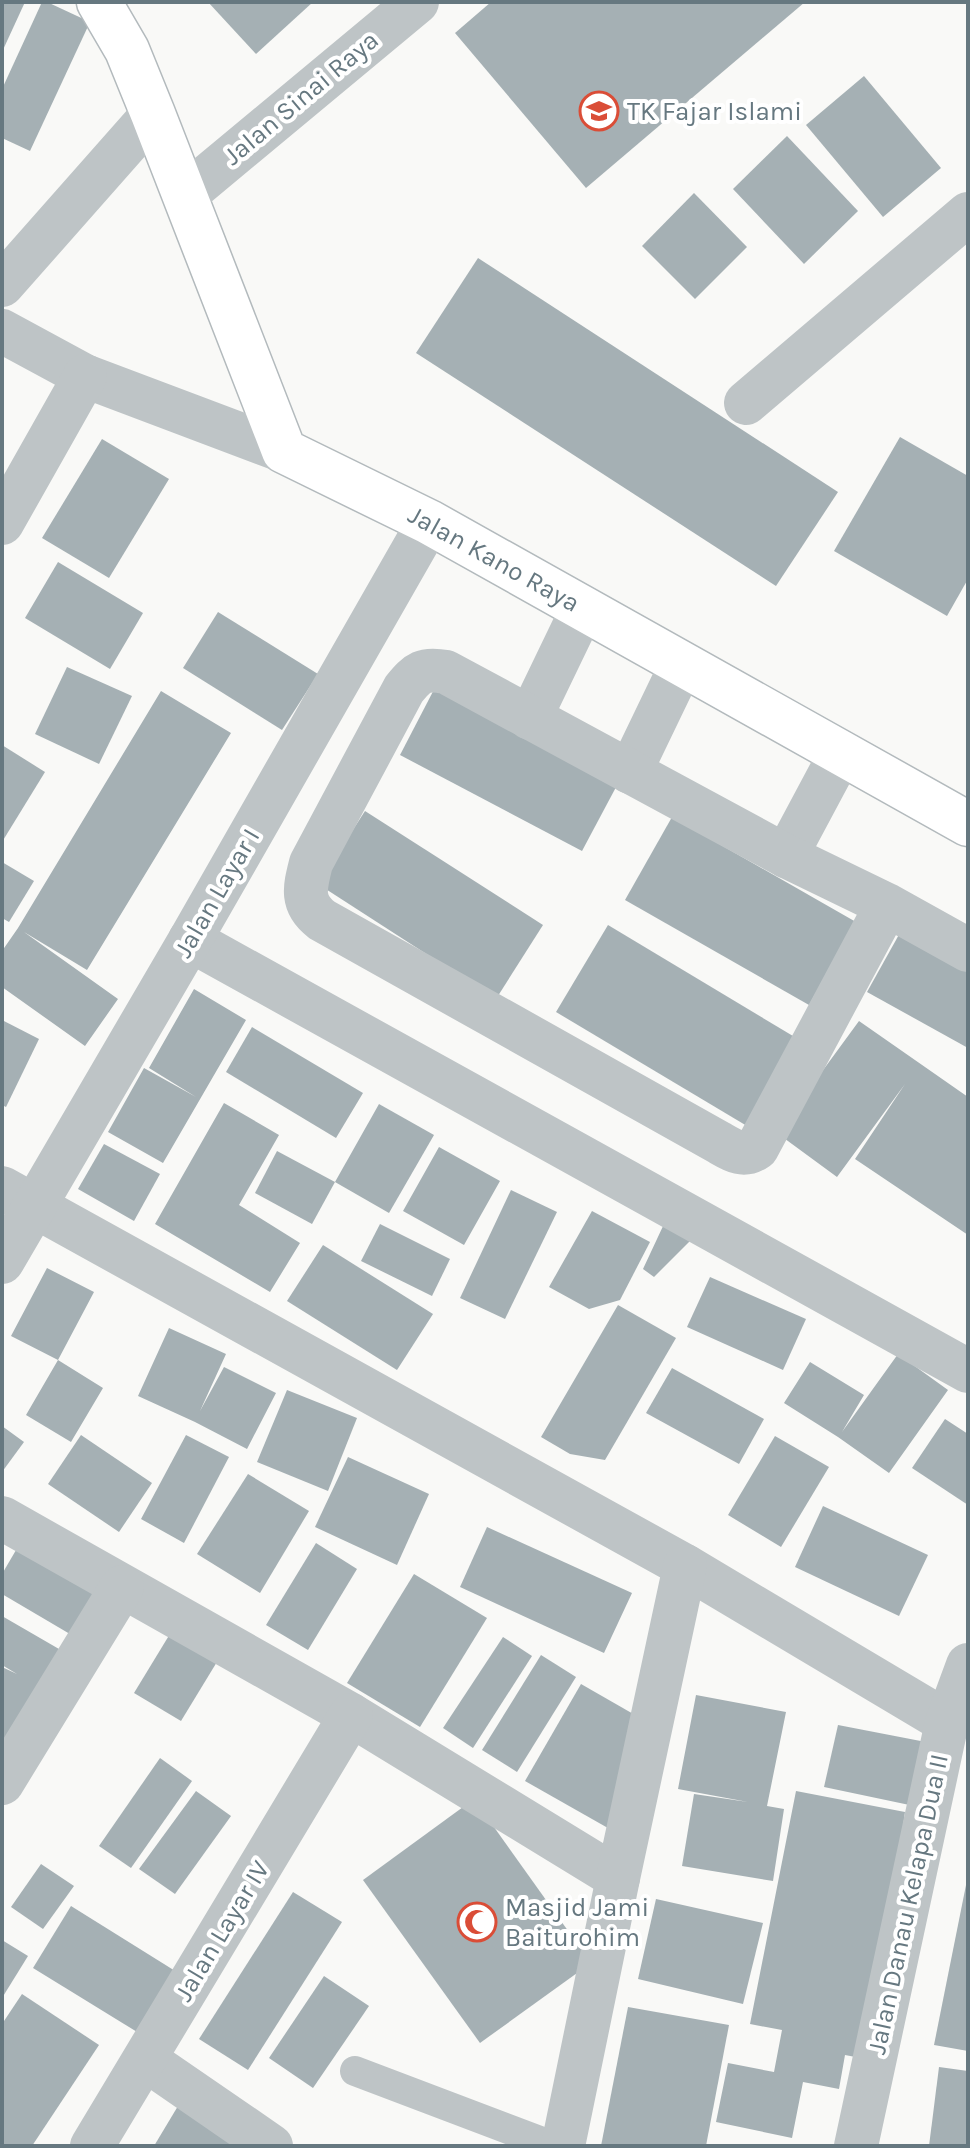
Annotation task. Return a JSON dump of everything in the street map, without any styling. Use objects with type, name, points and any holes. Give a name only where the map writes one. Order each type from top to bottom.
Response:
[{"type":"street","points":[[99,2],[127,50],[284,451]]},
{"type":"street","name":"Jalan Sinai Raya","points":[[185,195],[417,2]]},
{"type":"street","points":[[2,285],[153,114]]},
{"type":"street","points":[[746,403],[968,214]]},
{"type":"street","name":"Jalan Kano Raya","points":[[2,331],[85,376],[284,451],[429,522],[968,824]]},
{"type":"street","points":[[2,523],[85,376]]},
{"type":"street","name":"Jalan Layar I","points":[[2,1262],[18,1198],[190,940],[429,522]]},
{"type":"street","points":[[530,718],[583,608]]},
{"type":"street","points":[[630,772],[682,664]]},
{"type":"street","points":[[887,905],[757,1148],[749,1153],[738,1153],[322,920],[312,913],[305,895],[311,863],[404,689],[423,671],[446,672],[786,856],[887,905],[968,950]]},
{"type":"street","points":[[786,856],[841,753]]},
{"type":"street","points":[[190,940],[968,1371]]},
{"type":"street","points":[[18,1198],[685,1566],[947,1722]]},
{"type":"street","points":[[2,1518],[351,1715],[618,1878]]},
{"type":"street","points":[[563,2146],[685,1566]]},
{"type":"street","points":[[2,1783],[122,1587]]},
{"type":"street","name":"Jalan Danau Kelapa Dua II","points":[[856,2146],[947,1722],[968,1665]]},
{"type":"street","name":"Jalan Layar IV","points":[[92,2146],[351,1715]]},
{"type":"street","points":[[146,2060],[271,2146]]},
{"type":"lane","points":[[355,2071],[553,2146]]},
{"type":"building","points":[[2,2],[25,2],[2,52]]},
{"type":"building","points":[[42,2],[90,22],[30,151],[2,138],[2,89]]},
{"type":"building","points":[[208,2],[313,2],[256,54]]},
{"type":"building","name":"TK Fajar Islami","points":[[491,2],[805,2],[586,188],[455,33]]},
{"type":"building","points":[[864,76],[941,168],[883,217],[806,125]]},
{"type":"building","points":[[787,136],[858,211],[804,264],[733,189]]},
{"type":"building","points":[[694,193],[747,247],[695,299],[642,246]]},
{"type":"building","points":[[478,258],[838,492],[776,586],[416,353]]},
{"type":"building","points":[[900,437],[968,476],[968,579],[947,616],[834,551]]},
{"type":"building","points":[[102,439],[169,479],[109,578],[42,538]]},
{"type":"building","points":[[58,562],[143,613],[110,669],[25,618]]},
{"type":"building","points":[[218,612],[318,674],[282,730],[183,668]]},
{"type":"building","points":[[67,667],[132,696],[99,764],[35,734]]},
{"type":"building","points":[[440,678],[623,774],[582,851],[400,755]]},
{"type":"building","points":[[161,691],[231,733],[87,970],[24,932],[118,999],[85,1046],[2,987],[2,951]]},
{"type":"building","points":[[2,745],[45,772],[2,842]]},
{"type":"building","points":[[365,811],[543,925],[496,999],[318,884]]},
{"type":"building","points":[[672,817],[856,922],[809,1005],[625,900]]},
{"type":"building","points":[[2,862],[34,881],[9,922],[2,918]]},
{"type":"building","points":[[906,922],[968,956],[968,1048],[867,992]]},
{"type":"building","points":[[608,925],[798,1039],[747,1126],[556,1012]]},
{"type":"building","points":[[194,989],[246,1020],[163,1163],[108,1132],[144,1068],[196,1097],[149,1068]]},
{"type":"building","points":[[2,1020],[39,1039],[6,1107],[2,1105]]},
{"type":"building","points":[[859,1021],[968,1097],[968,1235],[855,1159],[905,1084],[837,1177],[777,1133]]},
{"type":"building","points":[[252,1027],[363,1093],[336,1138],[226,1072]]},
{"type":"building","points":[[224,1103],[279,1135],[239,1205],[300,1243],[270,1292],[155,1224]]},
{"type":"building","points":[[379,1104],[434,1135],[389,1213],[335,1182]]},
{"type":"building","points":[[104,1144],[160,1174],[134,1221],[78,1189]]},
{"type":"building","points":[[439,1147],[500,1181],[464,1245],[403,1211]]},
{"type":"building","points":[[277,1151],[335,1182],[312,1224],[255,1193]]},
{"type":"building","points":[[511,1190],[557,1212],[505,1319],[460,1298]]},
{"type":"building","points":[[592,1211],[650,1242],[620,1300],[589,1309],[549,1287]]},
{"type":"building","points":[[380,1224],[450,1259],[432,1296],[361,1261]]},
{"type":"building","points":[[664,1224],[694,1237],[654,1277],[643,1269]]},
{"type":"building","points":[[323,1245],[433,1314],[397,1370],[287,1301]]},
{"type":"building","points":[[47,1268],[94,1292],[58,1360],[11,1336]]},
{"type":"building","points":[[710,1277],[806,1319],[783,1370],[687,1327]]},
{"type":"building","points":[[618,1305],[676,1338],[605,1460],[570,1454],[541,1437]]},
{"type":"building","points":[[169,1328],[226,1354],[200,1411],[224,1367],[276,1393],[247,1449],[138,1396]]},
{"type":"building","points":[[898,1354],[948,1390],[889,1473],[784,1403],[810,1362],[864,1395],[842,1432]]},
{"type":"building","points":[[58,1360],[103,1388],[71,1442],[26,1415]]},
{"type":"building","points":[[672,1368],[764,1419],[739,1464],[646,1413]]},
{"type":"building","points":[[287,1390],[357,1418],[328,1491],[257,1462]]},
{"type":"building","points":[[945,1419],[968,1434],[968,1505],[912,1468]]},
{"type":"building","points":[[2,1426],[24,1442],[2,1472]]},
{"type":"building","points":[[81,1435],[152,1483],[119,1532],[48,1484]]},
{"type":"building","points":[[186,1435],[229,1457],[184,1543],[141,1519]]},
{"type":"building","points":[[775,1436],[829,1467],[781,1547],[728,1515]]},
{"type":"building","points":[[348,1457],[429,1494],[397,1565],[315,1527]]},
{"type":"building","points":[[248,1474],[309,1511],[260,1593],[197,1554]]},
{"type":"building","points":[[823,1506],[928,1555],[899,1616],[795,1567]]},
{"type":"building","points":[[487,1527],[632,1593],[604,1653],[460,1587]]},
{"type":"building","points":[[316,1543],[357,1569],[308,1650],[266,1625]]},
{"type":"building","points":[[19,1545],[101,1593],[75,1637],[2,1594],[2,1574]]},
{"type":"building","points":[[414,1574],[487,1618],[420,1727],[347,1683]]},
{"type":"building","points":[[2,1616],[59,1649],[2,1752],[2,1667],[17,1674],[2,1665]]},
{"type":"building","points":[[176,1624],[223,1652],[181,1721],[134,1693]]},
{"type":"building","points":[[503,1637],[532,1656],[473,1748],[443,1728]]},
{"type":"building","points":[[541,1655],[576,1677],[517,1772],[482,1750]]},
{"type":"building","points":[[581,1684],[649,1723],[622,1836],[525,1781]]},
{"type":"building","points":[[696,1695],[786,1712],[767,1806],[784,1809],[773,1881],[682,1866],[694,1794],[748,1802],[678,1789]]},
{"type":"building","points":[[838,1725],[931,1743],[919,1807],[824,1787]]},
{"type":"building","points":[[160,1758],[192,1781],[131,1868],[99,1846]]},
{"type":"building","points":[[196,1791],[231,1816],[175,1894],[139,1869]]},
{"type":"building","points":[[796,1791],[905,1812],[871,2060],[845,2055],[839,2089],[803,2082],[792,2138],[716,2122],[728,2063],[774,2072],[782,2030],[750,2024]]},
{"type":"building","name":"Masjid Jami Baiturohim","points":[[474,1799],[591,1963],[480,2043],[363,1880]]},
{"type":"building","points":[[41,1864],[74,1886],[43,1929],[11,1907]]},
{"type":"building","points":[[968,1880],[968,2051],[934,2045]]},
{"type":"building","points":[[293,1892],[342,1922],[248,2070],[199,2039]]},
{"type":"building","points":[[656,1899],[763,1923],[743,2004],[638,1979]]},
{"type":"building","points":[[71,1906],[180,1974],[142,2035],[33,1968]]},
{"type":"building","points":[[2,1940],[28,1956],[2,1998]]},
{"type":"building","points":[[324,1976],[369,2006],[313,2088],[269,2058]]},
{"type":"building","points":[[22,1994],[99,2045],[32,2146],[2,2146],[2,2024]]},
{"type":"building","points":[[628,2007],[729,2025],[706,2146],[601,2146]]},
{"type":"building","points":[[939,2067],[968,2071],[968,2146],[929,2146]]},
{"type":"building","points":[[181,2101],[233,2146],[154,2146]]},
{"type":"place","name":"TK Fajar Islami","points":[[599,111]]},
{"type":"place","name":"Masjid Jami Baiturohim","points":[[477,1922]]}]
